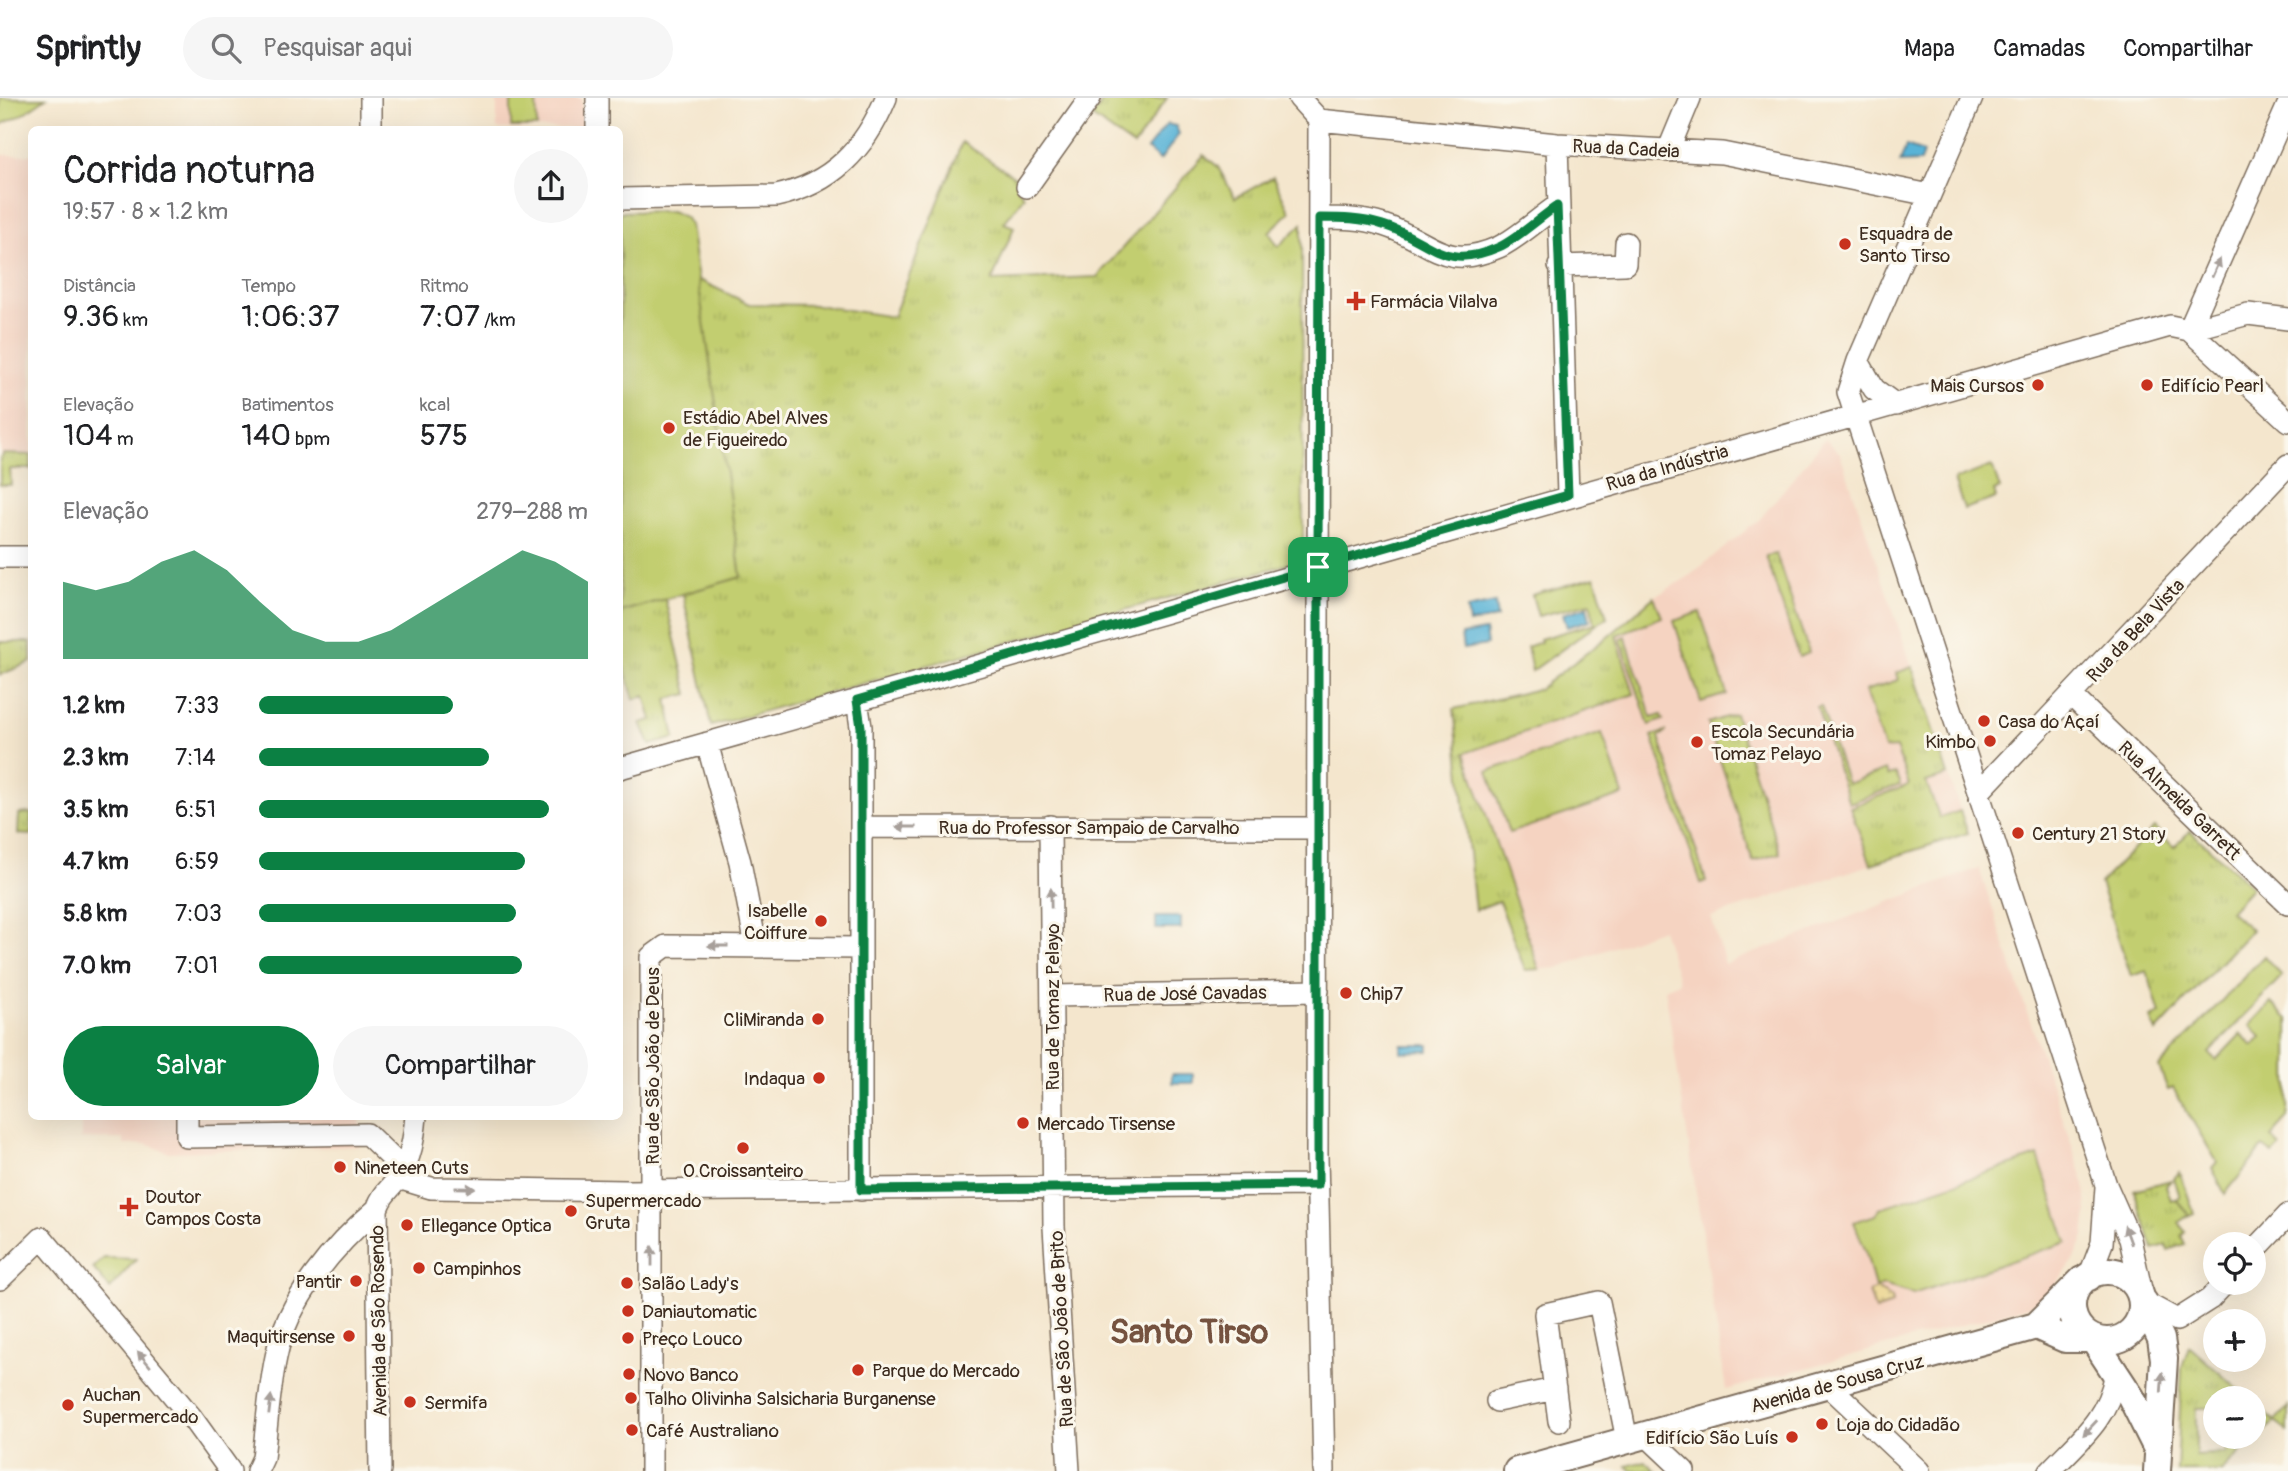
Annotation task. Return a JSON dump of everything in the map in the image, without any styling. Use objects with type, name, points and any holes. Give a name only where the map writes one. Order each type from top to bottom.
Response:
[{"type":"main road","points":[[2115,1273],[2127,1276],[2142,1295],[2161,1339],[2164,1359],[2157,1461],[2131,1397],[2115,1377],[2093,1339],[2076,1322],[2071,1309],[2082,1282],[2115,1273]]},
{"type":"main road","points":[[2036,1326],[2065,1339],[2113,1342],[2123,1338],[2140,1321],[2142,1295]]},
{"type":"main road","name":"Avenida de Sousa Cruz","points":[[1517,1471],[2036,1326]]},
{"type":"street","points":[[371,98],[371,126]]},
{"type":"street","points":[[597,98],[597,126]]},
{"type":"street","points":[[623,199],[776,196],[800,191],[821,181],[848,160],[865,140],[886,98]]},
{"type":"street","points":[[1027,187],[1090,98]]},
{"type":"street","points":[[1299,98],[1319,120],[1318,1185],[1324,1471]]},
{"type":"street","points":[[1668,151],[1690,98]]},
{"type":"street","points":[[1972,98],[1858,360],[1848,392],[1853,416],[1979,792],[2106,1185],[2130,1239],[2142,1295],[2177,1320],[2214,1295]]},
{"type":"street","points":[[2288,105],[2189,330],[2288,421]]},
{"type":"street","name":"Rua da Cadeia","points":[[1319,120],[1557,144],[1722,153],[1930,195]]},
{"type":"street","points":[[1557,144],[1568,495]]},
{"type":"street","points":[[1319,218],[1360,219],[1386,226],[1452,258],[1478,254],[1502,246],[1557,206]]},
{"type":"street","points":[[1559,267],[1625,264],[1626,243]]},
{"type":"street","name":"Rua da Indústria","points":[[623,767],[1568,495],[2170,326],[2189,330],[2248,314],[2288,319]]},
{"type":"street","points":[[1858,360],[1874,389],[1896,405]]},
{"type":"street","name":"Rua da Bela Vista","points":[[1979,792],[2073,697],[2288,465]]},
{"type":"street","points":[[0,557],[28,557]]},
{"type":"street","name":"Rua Almeida Garrett","points":[[2073,697],[2288,904]]},
{"type":"street","points":[[857,700],[861,727],[861,1190]]},
{"type":"street","points":[[708,743],[748,897],[756,946]]},
{"type":"street","name":"Rua de Tomaz Pelayo","points":[[1050,826],[1053,1187]]},
{"type":"street","name":"Rua do Professor Sampaio de Carvalho","points":[[861,827],[1317,828]]},
{"type":"street","name":"Rua de São João de Deus","points":[[651,1471],[652,957],[666,946],[860,948]]},
{"type":"street","name":"Rua de José Cavadas","points":[[1052,996],[1318,991]]},
{"type":"street","points":[[187,1120],[187,1137],[341,1126],[367,1134],[400,1173],[431,1188],[652,1191],[1318,1185]]},
{"type":"street","name":"Avenida de São Rosendo","points":[[380,1471],[377,1209],[382,1193],[400,1173],[413,1144],[416,1120]]},
{"type":"street","points":[[2036,1326],[2082,1282],[2102,1243],[2106,1185]]},
{"type":"street","name":"Rua de São João de Brito","points":[[1053,1187],[1069,1471]]},
{"type":"street","points":[[257,1471],[263,1458],[276,1354],[304,1288],[352,1229],[377,1209]]},
{"type":"street","points":[[2266,1238],[2288,1214]]},
{"type":"street","points":[[0,1279],[43,1238],[192,1418],[230,1471]]},
{"type":"street","points":[[1559,1421],[1545,1314],[1599,1302],[1637,1438],[1684,1471]]},
{"type":"street","points":[[2050,1471],[2099,1419],[2110,1402],[2115,1377]]},
{"type":"street","points":[[1828,1385],[1919,1471]]},
{"type":"street","points":[[1497,1401],[1555,1389]]},
{"type":"shaded area","points":[[497,98],[582,98],[582,126],[497,126]]},
{"type":"shaded area","points":[[0,155],[28,155],[28,469],[10,469],[11,485],[0,485]]},
{"type":"shaded area","points":[[1825,439],[1840,453],[1968,833],[1711,917],[1725,964],[1979,868],[2085,1185],[2087,1213],[2084,1236],[2075,1259],[2049,1293],[2030,1306],[1726,1390],[1665,988],[1679,982],[1662,929],[1557,968],[1525,970],[1499,901],[1475,910],[1454,709],[1539,689],[1609,636],[1654,597],[1688,577],[1760,519]]},
{"type":"shaded area","points":[[81,1120],[360,1120],[360,1146],[167,1152],[146,1144],[124,1145],[124,1139],[81,1139]]},
{"type":"green space","points":[[0,98],[46,98],[20,116],[0,125]]},
{"type":"green space","points":[[511,98],[536,98],[537,126],[511,126]]},
{"type":"green space","points":[[1105,98],[1167,98],[1134,146],[1092,117]]},
{"type":"green space","points":[[962,142],[1018,179],[1018,189],[1024,196],[1004,223],[1014,227],[992,281],[1097,277],[1204,155],[1218,167],[1235,198],[1273,177],[1290,212],[1269,232],[1278,247],[1302,224],[1303,551],[1295,562],[711,726],[683,594],[741,577],[697,279],[749,304],[816,305],[893,317]]},
{"type":"green space","name":"Estádio Abel Alves de Figueiredo","points":[[671,211],[685,217],[690,225],[741,577],[623,611],[623,212]]},
{"type":"green space","points":[[3,454],[28,455],[28,469],[10,469],[11,485],[0,485],[0,458]]},
{"type":"green space","points":[[1992,466],[2000,489],[1994,491],[1996,498],[1964,509],[1954,480]]},
{"type":"green space","points":[[1776,554],[1809,653],[1799,657],[1766,556]]},
{"type":"green space","points":[[1595,577],[1607,617],[1532,671],[1527,647],[1541,642],[1540,639],[1595,623],[1590,603],[1538,616],[1532,595]]},
{"type":"green space","points":[[1654,597],[1662,617],[1616,635],[1634,694],[1465,753],[1539,969],[1525,970],[1499,901],[1475,910],[1454,709],[1539,689],[1609,636]]},
{"type":"green space","points":[[665,599],[688,694],[667,699],[675,738],[650,745],[641,723],[652,720],[645,696],[634,699],[623,664],[623,611]]},
{"type":"green space","points":[[1700,612],[1727,694],[1701,702],[1674,621]]},
{"type":"green space","points":[[1625,636],[1652,718],[1661,715],[1663,720],[1649,725],[1620,638]]},
{"type":"green space","points":[[0,642],[28,642],[28,663],[0,675]]},
{"type":"green space","points":[[1912,667],[1948,775],[1926,782],[1940,818],[1960,811],[1968,833],[1871,864],[1850,807],[1909,785],[1896,748],[1884,749],[1865,691],[1898,680],[1896,673]]},
{"type":"green space","points":[[1821,706],[1847,784],[1886,770],[1888,776],[1896,774],[1900,785],[1849,803],[1817,707]]},
{"type":"green space","points":[[1735,714],[1780,853],[1753,861],[1708,723]]},
{"type":"green space","points":[[1667,731],[1659,737],[1706,881],[1701,883],[1652,736]]},
{"type":"green space","points":[[1602,733],[1623,795],[1509,833],[1488,771]]},
{"type":"green space","points":[[28,813],[28,835],[18,834],[19,814]]},
{"type":"green space","points":[[2154,828],[2174,847],[2190,831],[2252,887],[2230,911],[2251,930],[2156,1032],[2151,1018],[2160,1014],[2147,971],[2131,976],[2100,883]]},
{"type":"green space","points":[[2264,956],[2282,976],[2209,1053],[2216,1060],[2241,1034],[2253,1046],[2261,1037],[2250,1025],[2271,1003],[2288,1019],[2288,1118],[2271,1137],[2280,1147],[2273,1154],[2263,1147],[2225,1194],[2212,1168],[2217,1162],[2173,1088],[2168,1090],[2159,1067]]},
{"type":"green space","points":[[2038,1156],[2067,1242],[1913,1294],[1883,1285],[1875,1288],[1866,1252],[1854,1222],[1876,1215],[1880,1208]]},
{"type":"green space","points":[[2180,1172],[2194,1213],[2189,1215],[2176,1199],[2180,1197],[2174,1178]]},
{"type":"green space","points":[[2171,1180],[2166,1186],[2171,1200],[2176,1199],[2189,1215],[2179,1222],[2185,1232],[2181,1236],[2185,1244],[2168,1250],[2166,1245],[2153,1249],[2134,1190]]},
{"type":"green space","points":[[104,1258],[136,1259],[110,1289],[93,1268]]},
{"type":"green space","points":[[2189,1346],[2203,1358],[2203,1372],[2218,1372],[2234,1386],[2203,1386],[2203,1408],[2196,1408],[2196,1455],[2226,1453],[2226,1449],[2244,1449],[2222,1471],[2177,1471],[2182,1367]]},
{"type":"green space","points":[[2288,1406],[2288,1432],[2275,1422]]},
{"type":"green space","points":[[2266,1414],[2275,1422],[2266,1429]]},
{"type":"green space","points":[[1645,1461],[1656,1471],[1632,1471],[1627,1466]]},
{"type":"sand","points":[[1877,1289],[1891,1298],[1892,1304],[1875,1310],[1869,1292]]},
{"type":"water","points":[[1167,124],[1176,126],[1179,134],[1160,160],[1147,149]]},
{"type":"water","points":[[1906,146],[1923,152],[1920,162],[1900,163]]},
{"type":"water","points":[[1495,603],[1497,618],[1469,623],[1467,609]]},
{"type":"water","points":[[1587,607],[1590,620],[1567,627],[1563,614]]},
{"type":"water","points":[[1485,631],[1487,645],[1463,649],[1461,635]]},
{"type":"water","points":[[1156,917],[1181,917],[1181,929],[1156,929]]},
{"type":"water","points":[[1401,1045],[1429,1045],[1429,1051],[1401,1052]]},
{"type":"water","points":[[1172,1074],[1193,1074],[1193,1083],[1172,1083]]},
{"type":"place","name":"Esquadra de Santo Tirso","points":[[1845,244]]},
{"type":"place","name":"Farmácia Vilalva","points":[[1356,301]]},
{"type":"place","name":"Mais Cursos","points":[[2038,385]]},
{"type":"place","name":"Edifício Pearl","points":[[2147,385]]},
{"type":"place","name":"Estádio Abel Alves de Figueiredo","points":[[669,428]]},
{"type":"place","name":"Casa do Açaí","points":[[1984,721]]},
{"type":"place","name":"Kimbo","points":[[1990,741]]},
{"type":"place","name":"Escola Secundária Tomaz Pelayo","points":[[1697,742]]},
{"type":"place","name":"Century 21 Story","points":[[2018,833]]},
{"type":"place","name":"Isabelle Coiffure","points":[[821,921]]},
{"type":"place","name":"Chip7","points":[[1346,993]]},
{"type":"place","name":"CliMiranda","points":[[818,1019]]},
{"type":"place","name":"Indaqua","points":[[819,1078]]},
{"type":"place","name":"Mercado Tirsense","points":[[1023,1123]]},
{"type":"place","name":"O Croissanteiro","points":[[743,1148]]},
{"type":"place","name":"Nineteen Cuts","points":[[340,1167]]},
{"type":"place","name":"Doutor Campos Costa","points":[[129,1207]]},
{"type":"place","name":"Supermercado Gruta","points":[[571,1211]]},
{"type":"place","name":"Ellegance Optica","points":[[407,1225]]},
{"type":"place","name":"Campinhos","points":[[419,1268]]},
{"type":"place","name":"Pantir","points":[[356,1281]]},
{"type":"place","name":"Salão Lady's","points":[[627,1283]]},
{"type":"place","name":"Daniautomatic","points":[[628,1311]]},
{"type":"place","name":"Maquitirsense","points":[[349,1336]]},
{"type":"place","name":"Preço Louco","points":[[628,1338]]},
{"type":"place","name":"Parque do Mercado","points":[[858,1370]]},
{"type":"place","name":"Novo Banco","points":[[629,1374]]},
{"type":"place","name":"Talho Olivinha Salsicharia Burganense","points":[[631,1398]]},
{"type":"place","name":"Sermifa","points":[[410,1402]]},
{"type":"place","name":"Auchan Supermercado","points":[[68,1405]]},
{"type":"place","name":"Loja do Cidadão","points":[[1822,1424]]},
{"type":"place","name":"Café Australiano","points":[[632,1430]]},
{"type":"place","name":"Edifício São Luís","points":[[1792,1437]]},
{"type":"district","name":"Santo Tirso","points":[[1189,1331]]},
{"type":"route","points":[[1318,567],[857,700],[861,727],[861,1190],[1318,1185],[1318,567],[1568,495],[1557,206],[1502,246],[1478,254],[1452,258],[1386,226],[1360,219],[1319,218],[1318,567]]}]
